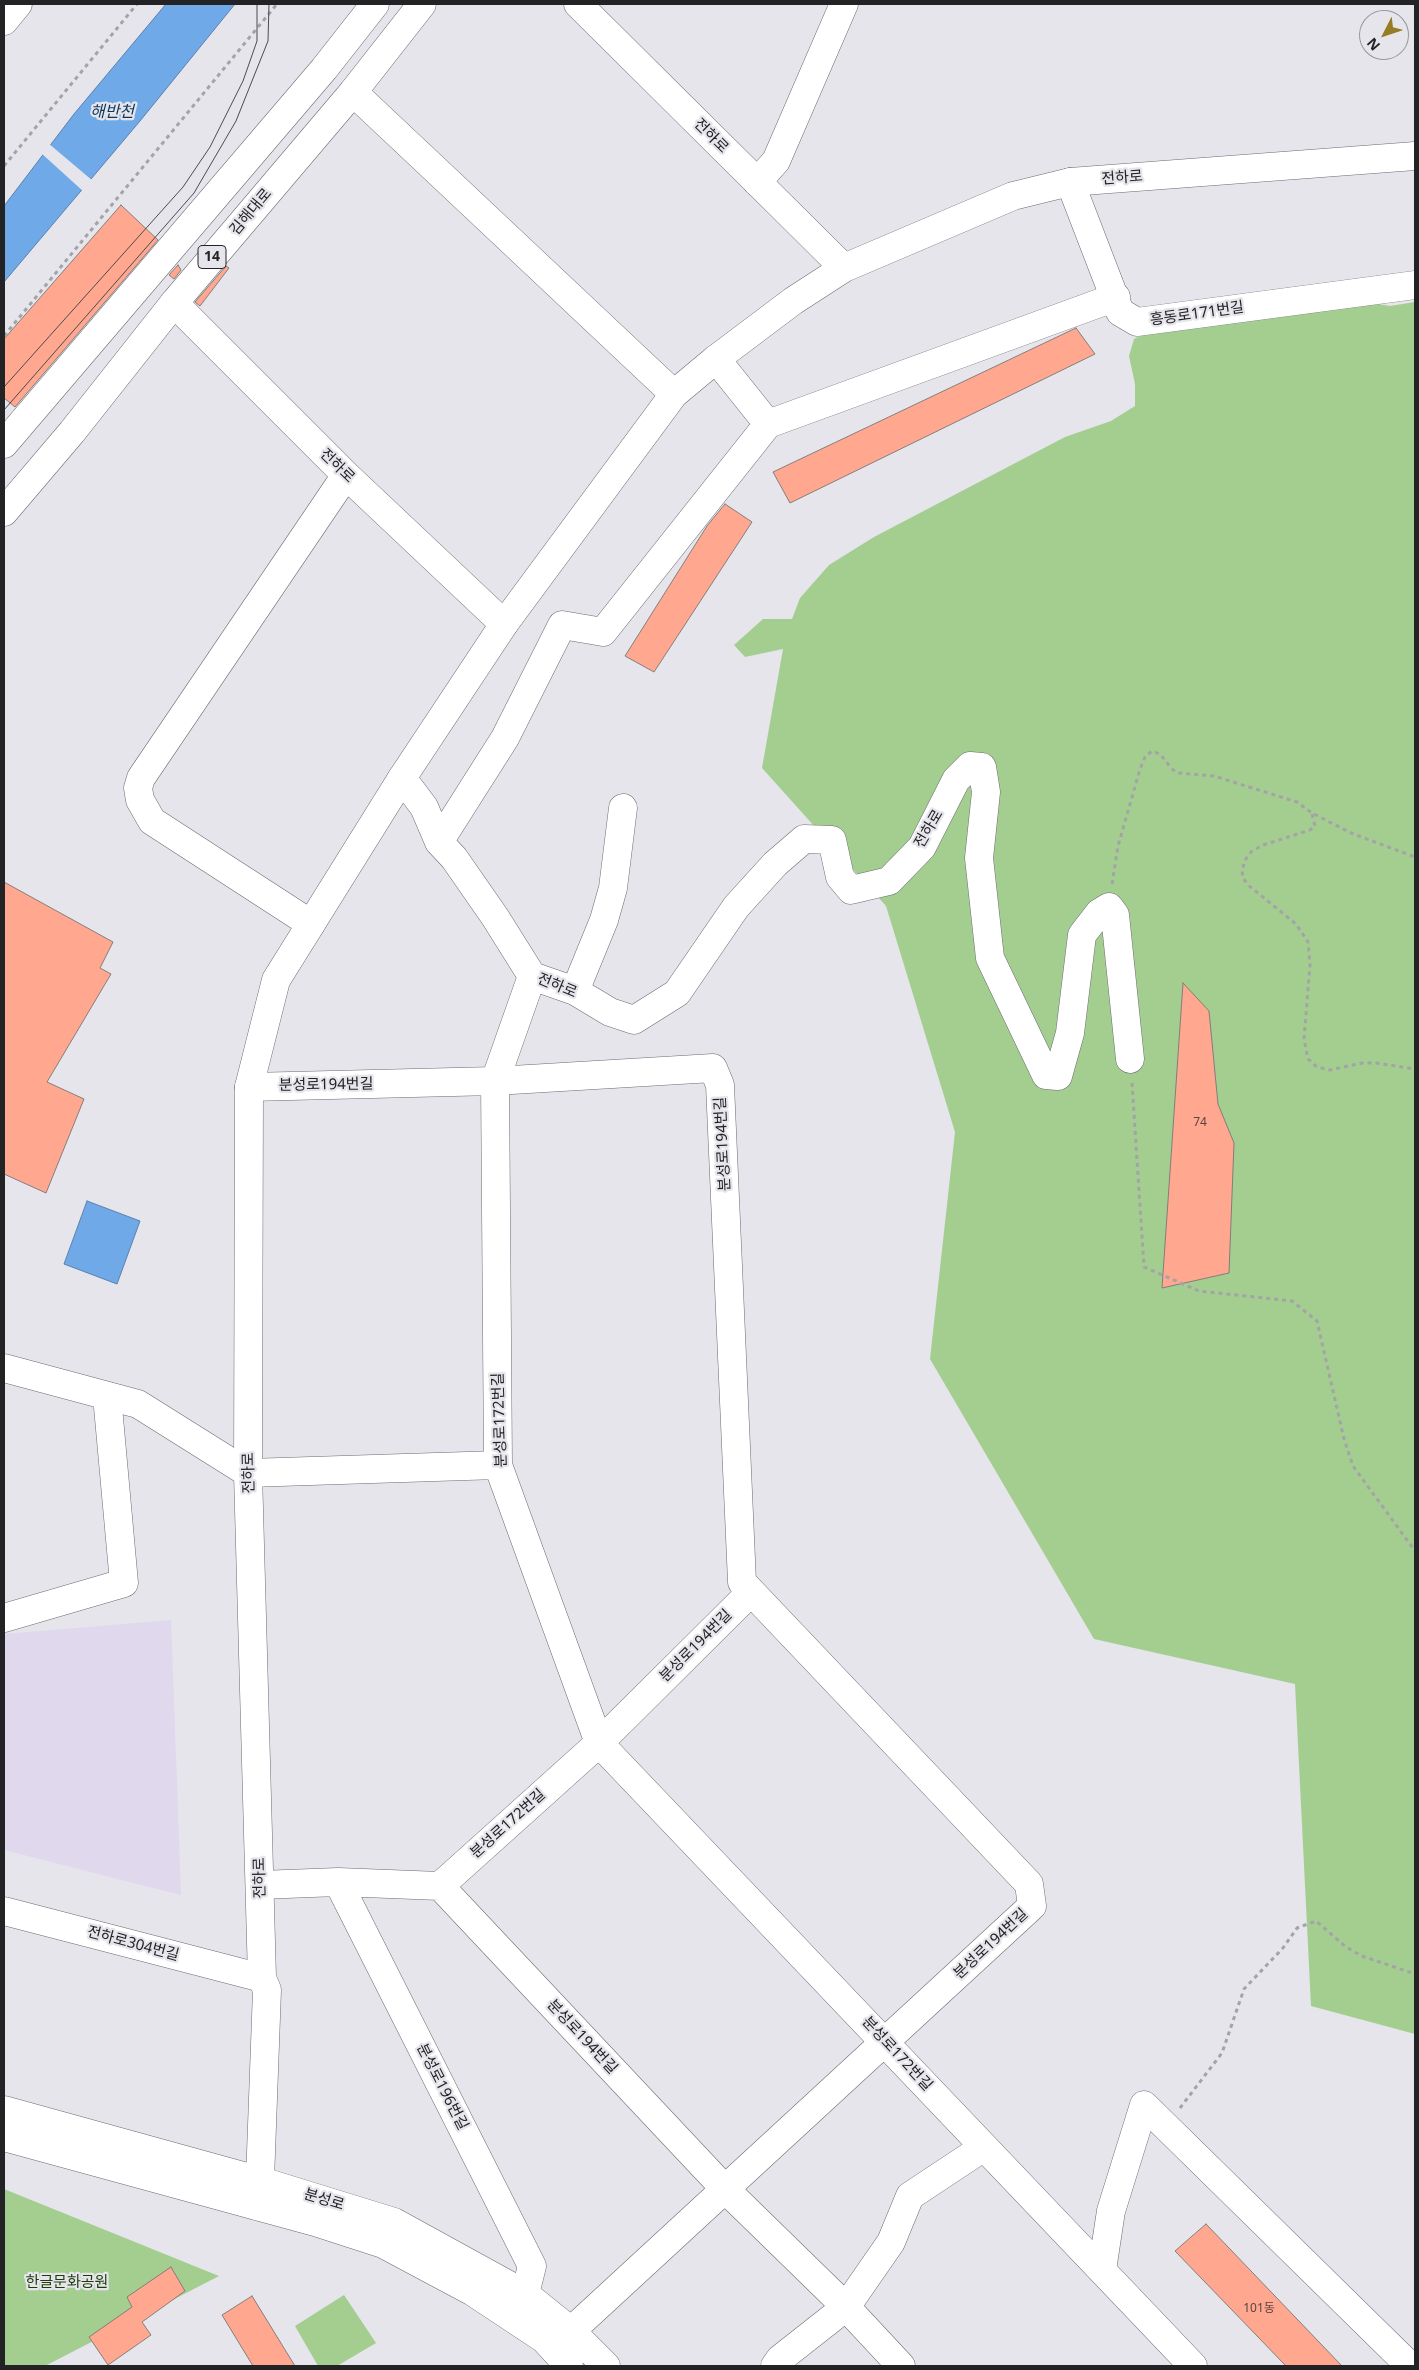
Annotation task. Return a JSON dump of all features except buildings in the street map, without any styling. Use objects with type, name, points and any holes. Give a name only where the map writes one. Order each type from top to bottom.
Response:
[{"type":"street","points":[[4,21],[18,4]]},
{"type":"street","points":[[4,444],[311,84],[375,4]]},
{"type":"street","name":"김해대로","points":[[4,512],[72,432],[174,303],[353,92],[422,4]]},
{"type":"street","name":"전하로","points":[[578,4],[844,268]]},
{"type":"street","points":[[757,182],[776,161],[844,4]]},
{"type":"street","points":[[353,92],[674,394]]},
{"type":"street","name":"전하로","points":[[260,2194],[267,1990],[262,1978],[248,1473],[249,1087],[276,980],[402,778],[504,624],[674,394],[716,358],[792,301],[844,268],[1013,196],[1070,182],[1415,156]]},
{"type":"street","name":"흥동로171번길","points":[[1070,182],[1116,296],[1120,312],[1137,322],[1415,285]]},
{"type":"street","points":[[440,842],[505,738],[562,625],[603,632],[768,424],[1116,296]]},
{"type":"street","name":"전하로","points":[[174,303],[346,475],[504,624]]},
{"type":"street","points":[[716,358],[768,424]]},
{"type":"street","points":[[311,924],[152,821],[140,800],[138,788],[141,778],[346,475]]},
{"type":"street","name":"전하로","points":[[402,778],[424,807],[440,842],[454,858],[490,910],[532,976],[575,991],[610,1012],[634,1020],[677,993],[736,907],[774,864],[804,840],[832,840],[840,877],[851,890],[888,881],[922,847],[956,780],[970,766],[982,767],[986,792],[978,858],[990,958],[1046,1075],[1058,1076],[1070,1033],[1082,935],[1099,913],[1109,907]]},
{"type":"street","points":[[575,991],[604,920],[613,888],[623,808]]},
{"type":"street","points":[[1109,907],[1115,915],[1130,1059]]},
{"type":"street","name":"분성로172번길","points":[[532,976],[495,1081],[498,1465],[598,1743],[885,2041],[1193,2366]]},
{"type":"street","name":"분성로194번길","points":[[249,1087],[495,1081],[714,1068],[720,1085],[742,1582],[1029,1884],[1032,1906],[571,2331]]},
{"type":"street","points":[[4,1368],[138,1404],[248,1473],[498,1465]]},
{"type":"street","points":[[4,1618],[124,1583],[106,1396]]},
{"type":"street","name":"분성로194번길","points":[[598,1743],[751,1592]]},
{"type":"street","name":"분성로172번길","points":[[440,1886],[598,1743]]},
{"type":"street","points":[[260,1885],[338,1882],[440,1886]]},
{"type":"street","name":"분성로196번길","points":[[338,1882],[532,2266],[525,2294]]},
{"type":"street","name":"분성로194번길","points":[[440,1886],[724,2188]]},
{"type":"street","name":"전하로304번길","points":[[4,1911],[262,1978]]},
{"type":"street","points":[[1102,2270],[1111,2211],[1144,2105],[1410,2366]]},
{"type":"street","name":"분성로","points":[[4,2110],[260,2194],[383,2244],[473,2292],[544,2339],[569,2366]]},
{"type":"street","name":"분성로","points":[[4,2137],[394,2222],[525,2294],[571,2331],[606,2366]]},
{"type":"street","points":[[775,2366],[780,2359],[846,2307],[891,2242],[910,2196],[984,2147]]},
{"type":"street","points":[[724,2188],[846,2307],[901,2366]]},
{"type":"path","points":[[4,166],[137,4]]},
{"type":"path","points":[[4,336],[277,4]]},
{"type":"path","points":[[1109,907],[1118,846],[1140,769],[1149,752],[1157,752],[1178,773],[1214,776],[1252,786],[1297,802],[1312,814],[1378,845],[1415,857]]},
{"type":"path","points":[[1312,814],[1315,826],[1310,830],[1263,845],[1252,851],[1245,860],[1242,871],[1243,878],[1248,885],[1296,924],[1308,942],[1310,965],[1304,1038],[1308,1059],[1317,1067],[1330,1070],[1362,1063],[1376,1063],[1415,1069]]},
{"type":"path","points":[[1130,1059],[1144,1267],[1199,1291],[1292,1301],[1317,1321],[1344,1439],[1353,1466],[1415,1551]]},
{"type":"path","points":[[1166,2127],[1222,2053],[1244,1990],[1283,1948],[1297,1928],[1316,1921],[1346,1947],[1362,1956],[1415,1974]]},
{"type":"shaded area","points":[[171,1620],[181,1895],[4,1850],[4,1634]]},
{"type":"green space","points":[[1307,292],[1390,306],[1415,302],[1415,2034],[1311,2006],[1295,1684],[1094,1639],[930,1359],[955,1132],[886,906],[762,768],[783,649],[745,657],[734,645],[763,619],[792,619],[800,598],[829,565],[874,537],[1065,437],[1111,421],[1135,406],[1135,384],[1129,356],[1134,339],[1146,333]]},
{"type":"green space","name":"한글문화공원","points":[[4,2189],[219,2276],[45,2366],[4,2366]]},
{"type":"green space","points":[[344,2295],[376,2343],[337,2366],[318,2366],[295,2326]]},
{"type":"water","name":"해반천","points":[[166,4],[235,4],[140,121],[4,282],[4,206],[74,114]]},
{"type":"water","points":[[87,1201],[140,1221],[117,1284],[64,1264]]},
{"type":"pier","points":[[48,143],[93,181],[84,192],[41,153]]},
{"type":"tram line","points":[[4,387],[183,187],[210,147],[243,81],[257,41],[257,4]]},
{"type":"tram line","points":[[4,410],[194,193],[236,121],[268,41],[269,4]]}]
